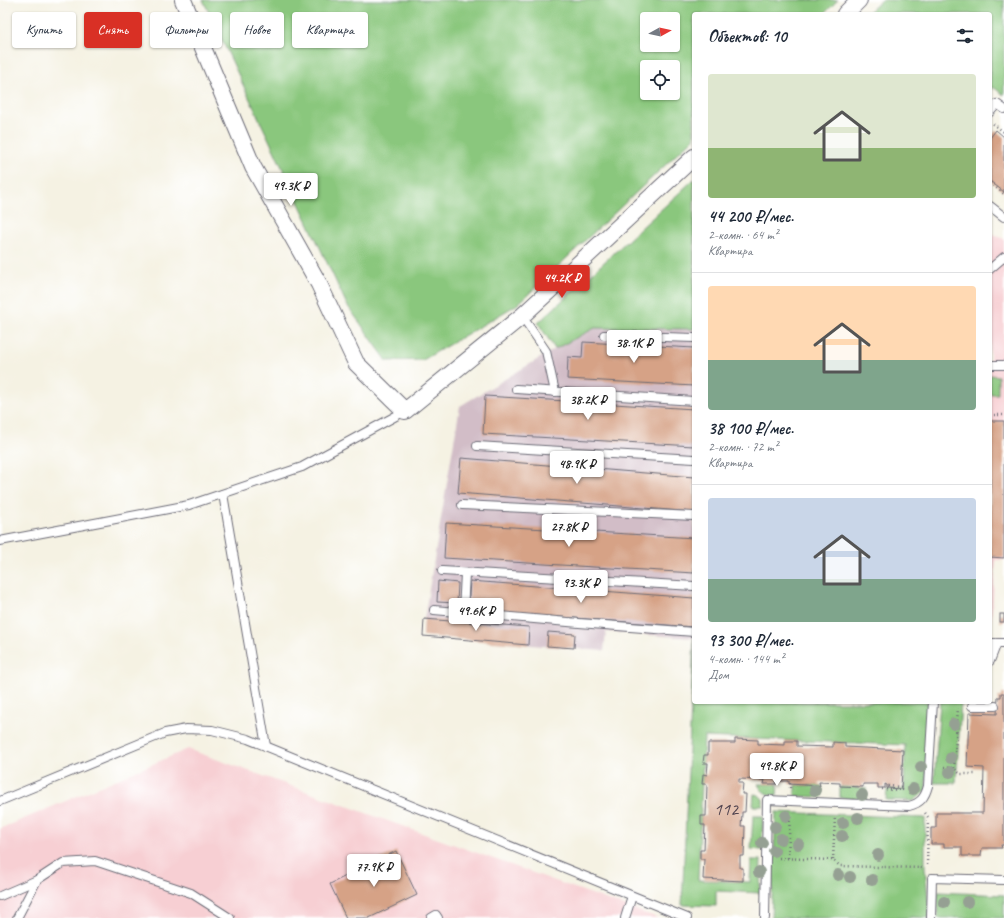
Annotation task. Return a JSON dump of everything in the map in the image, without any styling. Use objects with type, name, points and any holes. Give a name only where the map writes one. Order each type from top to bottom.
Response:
[{"type":"street","points":[[183,0],[252,168],[319,284],[356,363],[405,411],[522,316],[692,159]]},
{"type":"street","points":[[846,12],[859,0]]},
{"type":"lane","points":[[992,110],[997,104],[1004,109]]},
{"type":"lane","points":[[992,208],[1004,217]]},
{"type":"lane","points":[[992,267],[1004,257]]},
{"type":"lane","points":[[522,316],[546,351],[555,392]]},
{"type":"lane","points":[[604,335],[692,338]]},
{"type":"lane","points":[[992,365],[1004,365]]},
{"type":"lane","points":[[516,389],[692,401]]},
{"type":"lane","points":[[0,541],[189,505],[302,467],[405,411]]},
{"type":"lane","points":[[476,446],[692,459]]},
{"type":"lane","points":[[223,494],[266,746]]},
{"type":"lane","points":[[462,505],[692,516]]},
{"type":"lane","points":[[442,571],[692,586]]},
{"type":"lane","points":[[463,613],[465,573]]},
{"type":"lane","points":[[434,610],[692,632]]},
{"type":"lane","points":[[992,656],[997,643]]},
{"type":"lane","points":[[765,918],[767,800],[909,806],[915,805],[923,798],[929,781],[933,704]]},
{"type":"lane","points":[[973,704],[995,706]]},
{"type":"lane","points":[[0,801],[165,733],[186,729],[212,730],[248,739],[266,746],[687,918]]},
{"type":"lane","points":[[0,896],[37,880],[63,863],[95,861],[190,893],[230,918]]},
{"type":"lane","points":[[931,918],[932,878],[1004,880]]},
{"type":"lane","points":[[17,918],[37,880]]},
{"type":"lane","points":[[625,918],[632,896]]},
{"type":"lane","points":[[430,918],[436,915],[438,918]]},
{"type":"path","points":[[992,125],[993,124],[1004,132]]},
{"type":"path","points":[[992,185],[1004,194]]},
{"type":"path","points":[[992,415],[1004,415]]},
{"type":"path","points":[[954,768],[958,706],[973,704]]},
{"type":"path","points":[[944,767],[954,768],[960,774],[977,774]]},
{"type":"path","points":[[788,858],[790,782]]},
{"type":"path","points":[[882,785],[882,789],[902,790],[902,787],[888,786]]},
{"type":"path","points":[[833,860],[835,802]]},
{"type":"path","points":[[766,857],[833,860],[840,866],[927,868],[928,817]]},
{"type":"shaded area","points":[[992,234],[1004,239],[1004,560],[996,560],[992,610]]},
{"type":"shaded area","points":[[595,328],[692,329],[692,638],[606,632],[604,651],[423,636],[424,619],[460,406],[555,349]]},
{"type":"shaded area","points":[[188,749],[658,918],[0,918],[0,829]]},
{"type":"green space","points":[[203,0],[838,0],[826,12],[692,12],[692,140],[518,304],[423,360],[387,361],[347,305],[222,40],[222,12],[209,12]]},
{"type":"green space","points":[[882,0],[1004,0],[1004,95],[993,87],[992,88],[992,12],[869,12]]},
{"type":"green space","points":[[692,181],[692,329],[595,328],[555,349],[538,323]]},
{"type":"green space","points":[[992,375],[998,376],[998,394],[992,394]]},
{"type":"green space","points":[[692,682],[692,704],[928,704],[926,790],[914,801],[886,800],[887,789],[904,789],[905,745],[704,737],[698,880],[750,882],[751,860],[761,860],[760,893],[716,891],[716,906],[682,905]]},
{"type":"green space","points":[[940,704],[961,704],[956,783],[934,783]]},
{"type":"green space","points":[[758,784],[778,784],[777,795],[765,793],[761,790]]},
{"type":"green space","points":[[795,785],[822,786],[822,797],[795,796]]},
{"type":"green space","points":[[840,787],[866,788],[866,799],[840,798]]},
{"type":"green space","points":[[754,794],[759,795],[763,799],[763,806],[753,806]]},
{"type":"green space","points":[[776,812],[925,818],[925,868],[930,918],[771,918]]},
{"type":"green space","points":[[753,816],[763,816],[762,850],[751,849]]},
{"type":"green space","points":[[938,892],[1004,895],[1004,918],[937,918]]},
{"type":"building","points":[[996,130],[1004,137],[1004,192],[992,183],[992,135]]},
{"type":"building","points":[[583,342],[692,348],[692,386],[567,379],[568,357],[582,358]]},
{"type":"building","points":[[485,396],[692,409],[692,446],[483,434]]},
{"type":"building","points":[[992,421],[1004,421],[1004,558],[992,557]]},
{"type":"building","points":[[461,458],[692,477],[692,512],[458,493]]},
{"type":"building","points":[[446,523],[692,538],[692,573],[444,558]]},
{"type":"building","points":[[438,581],[458,583],[457,603],[437,602]]},
{"type":"building","points":[[470,581],[692,598],[692,627],[468,610]]},
{"type":"building","points":[[1000,614],[1004,614],[1004,622],[1000,622]]},
{"type":"building","points":[[424,619],[529,627],[528,645],[423,636]]},
{"type":"building","points":[[548,632],[575,634],[574,648],[547,646]]},
{"type":"building","points":[[1001,693],[1004,693],[1004,845],[1001,845],[1002,848],[982,848],[981,856],[962,856],[962,847],[944,847],[944,844],[931,844],[931,828],[936,828],[936,813],[983,813],[984,768],[967,767],[969,713],[997,714],[998,697],[1001,697]]},
{"type":"building","points":[[735,739],[758,740],[758,744],[785,745],[785,741],[797,741],[797,746],[833,747],[833,742],[845,743],[845,747],[903,750],[901,789],[887,788],[887,785],[885,784],[885,788],[878,788],[878,784],[863,784],[863,787],[840,786],[840,783],[819,782],[820,786],[789,784],[789,781],[776,781],[777,784],[764,784],[765,780],[739,779],[739,783],[743,783],[742,794],[746,794],[745,812],[742,812],[741,826],[745,826],[744,856],[740,856],[740,868],[743,868],[743,881],[703,879],[704,859],[700,859],[700,850],[704,850],[705,825],[701,825],[701,816],[706,816],[707,784],[702,784],[703,774],[707,775],[708,763],[703,763],[704,755],[708,755],[708,743],[735,743]]},
{"type":"building","points":[[396,851],[417,895],[369,918],[346,918],[330,884]]}]
